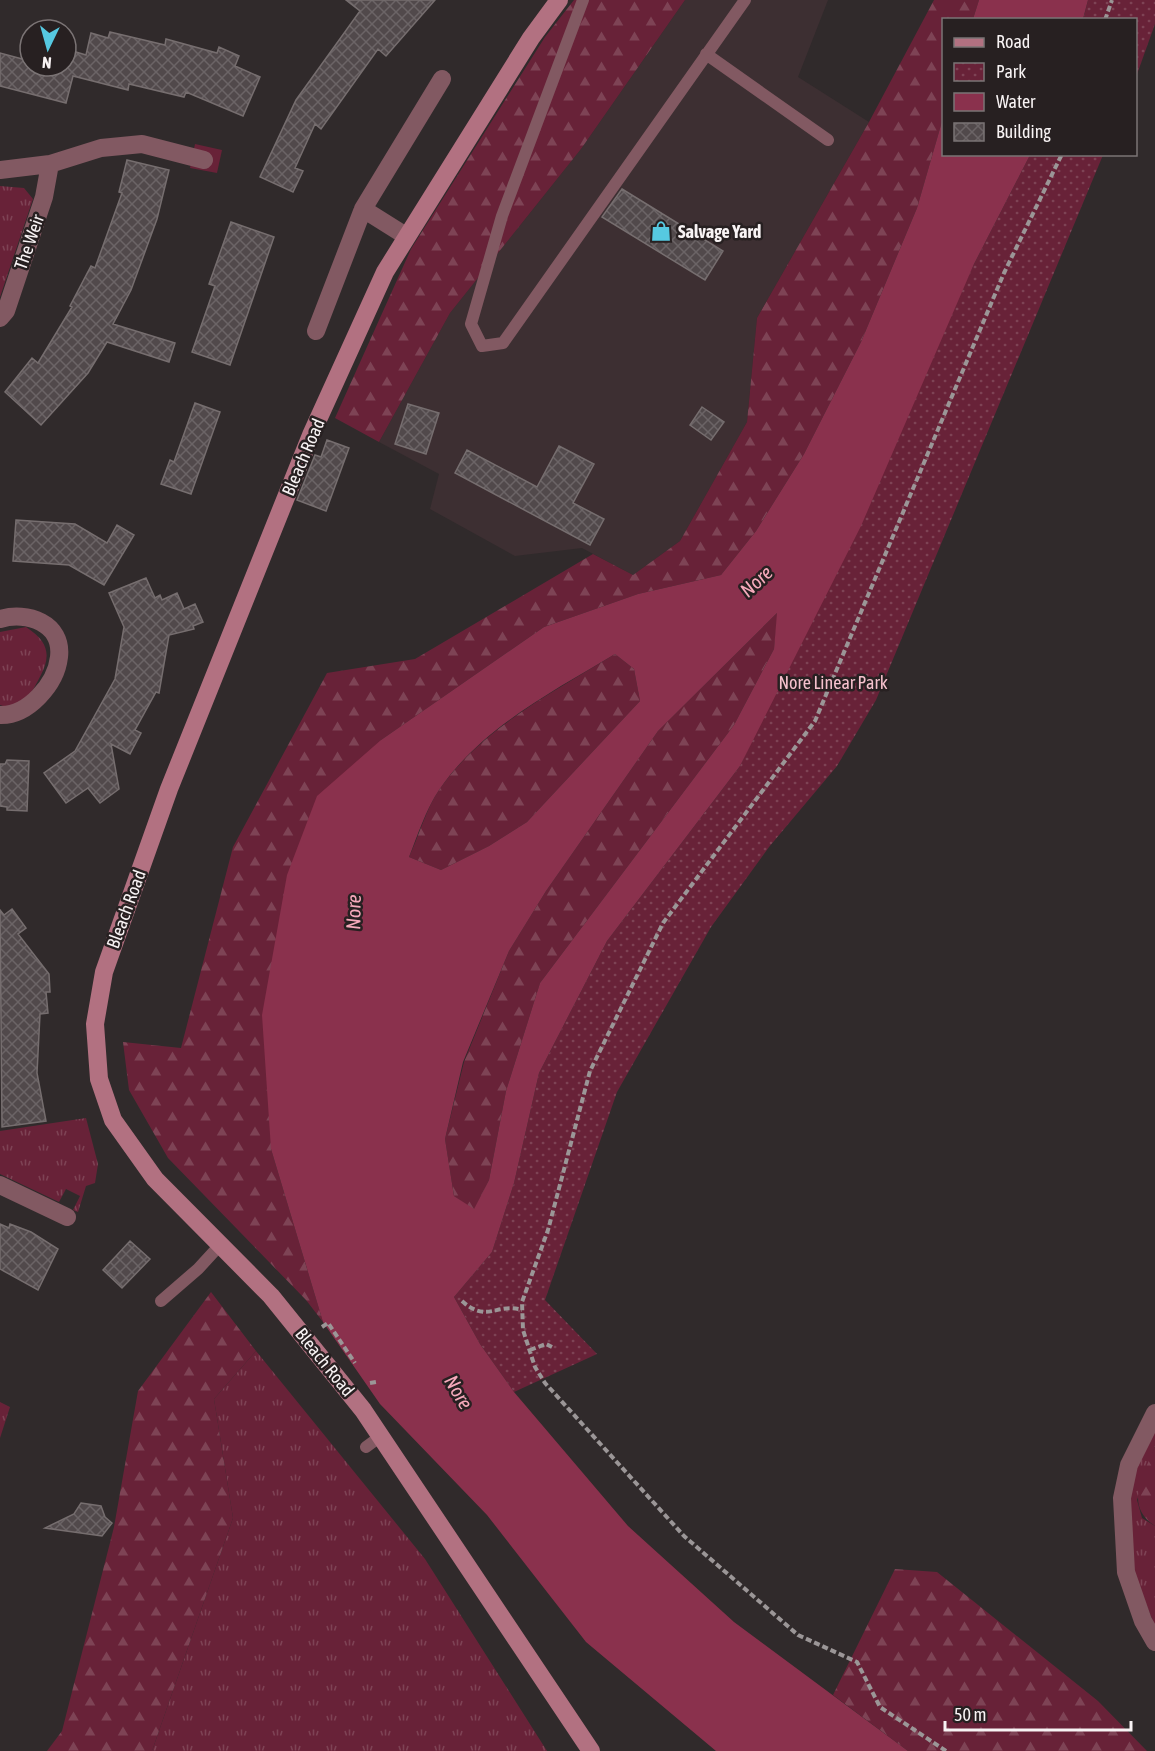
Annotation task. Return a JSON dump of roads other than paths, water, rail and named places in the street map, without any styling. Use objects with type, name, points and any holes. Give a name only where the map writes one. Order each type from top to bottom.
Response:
[{"type":"street","name":"Bleach Road","points":[[559,0],[531,38],[385,272],[310,435],[169,789],[104,972],[95,1024],[99,1079],[113,1120],[155,1179],[271,1296],[363,1410],[591,1751]]},
{"type":"street","points":[[316,331],[363,209],[442,79]]},
{"type":"street","points":[[0,170],[50,164],[101,148],[142,144],[204,160]]},
{"type":"street","name":"The Weir","points":[[0,318],[6,311],[44,197],[50,164]]},
{"type":"street","points":[[363,209],[406,236]]},
{"type":"street","points":[[0,619],[24,615],[35,618],[49,628],[56,639],[60,656],[39,699],[30,706],[0,715]]},
{"type":"street","points":[[0,1185],[67,1217]]},
{"type":"street","points":[[1155,1413],[1129,1465],[1122,1498],[1126,1572],[1143,1621],[1155,1642]]},
{"type":"lane","points":[[583,0],[502,216],[471,324],[482,346],[503,343],[745,0]]},
{"type":"lane","points":[[706,54],[828,140]]},
{"type":"lane","points":[[161,1300],[198,1269],[220,1245]]},
{"type":"lane","points":[[366,1447],[381,1436]]},
{"type":"water","points":[[979,0],[1088,0],[1083,18],[973,18]]},
{"type":"water","name":"Nore","points":[[942,121],[942,156],[1029,156],[974,264],[861,526],[740,766],[607,941],[539,1073],[514,1183],[492,1252],[454,1297],[480,1344],[514,1392],[628,1526],[734,1622],[908,1751],[716,1751],[586,1642],[487,1515],[380,1404],[323,1322],[271,1149],[262,1015],[287,875],[317,796],[381,740],[544,627],[638,594],[721,575],[756,531],[804,454],[861,342],[917,208]],"holes":[[[777,613],[774,649],[734,725],[540,983],[506,1091],[489,1180],[474,1209],[454,1196],[445,1139],[463,1062],[509,951],[546,891],[658,731]],[[615,654],[634,669],[640,701],[527,822],[489,846],[441,870],[409,857],[434,798],[456,768],[475,748],[519,713]]]},
{"type":"place","name":"Salvage Yard","points":[[661,231]]},
{"type":"park label","name":"Nore Linear Park","points":[[833,682]]}]
